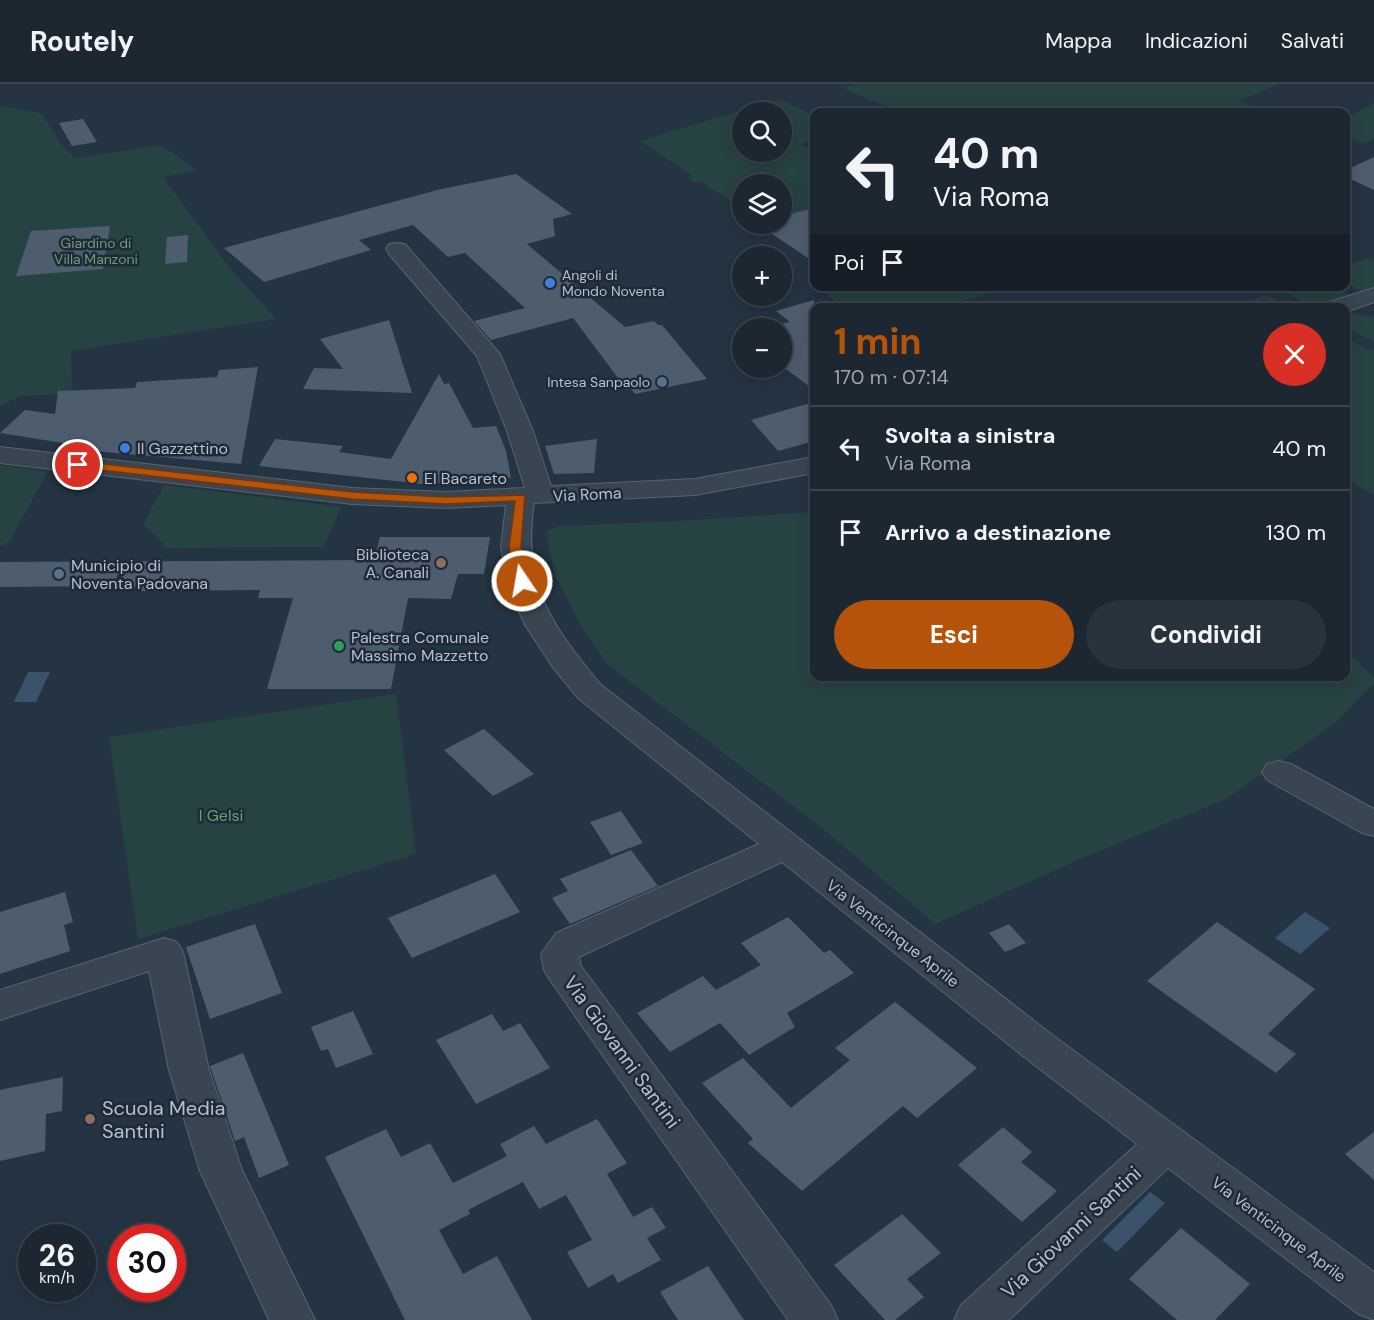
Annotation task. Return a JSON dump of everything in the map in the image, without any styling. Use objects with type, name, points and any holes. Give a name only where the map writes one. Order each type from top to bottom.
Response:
[{"type":"street","points":[[397,249],[488,354],[520,431],[531,497]]},
{"type":"street","points":[[1350,305],[1369,301]]},
{"type":"street","name":"Via Roma","points":[[0,455],[352,496],[446,500],[695,487],[810,466]]},
{"type":"street","name":"Via Venticinque Aprile","points":[[531,497],[515,547],[525,598],[546,638],[589,691],[783,846],[1165,1144],[1374,1299]]},
{"type":"street","points":[[1279,772],[1374,824]]},
{"type":"street","name":"Via Giovanni Santini","points":[[783,846],[762,858],[569,943],[560,954],[563,970],[814,1320]]},
{"type":"street","points":[[0,1005],[164,952],[189,1070],[222,1171],[292,1320]]},
{"type":"street","name":"Via Giovanni Santini","points":[[977,1320],[1165,1144]]},
{"type":"green space","points":[[855,84],[1279,84],[1239,101],[1259,108],[889,108],[843,88]]},
{"type":"green space","points":[[780,99],[786,102],[770,102]]},
{"type":"green space","points":[[1374,103],[1374,138],[1363,144],[1350,139],[1350,116]]},
{"type":"green space","points":[[792,105],[810,113],[810,140],[800,144],[810,149],[810,253],[798,243],[784,242],[772,234],[792,234],[792,174],[732,174],[732,202],[700,181],[694,182],[688,178],[693,176],[640,141],[732,113],[732,162],[792,162]]},
{"type":"green space","name":"Giardino di Villa Manzoni","points":[[0,106],[41,113],[64,148],[76,158],[162,145],[196,170],[163,177],[229,267],[276,319],[71,351],[72,394],[21,396],[0,406]]},
{"type":"green space","points":[[1367,258],[1374,261],[1374,287],[1361,291],[1350,285],[1350,264]]},
{"type":"green space","points":[[822,291],[998,291],[954,303],[838,303]]},
{"type":"green space","points":[[1283,291],[1342,291],[1350,295],[1325,303],[1305,303]]},
{"type":"green space","points":[[1266,295],[1283,303],[1243,303]]},
{"type":"green space","points":[[1350,314],[1374,317],[1374,342],[1350,329]]},
{"type":"green space","points":[[1350,339],[1369,350],[1374,348],[1374,495],[1350,482]]},
{"type":"green space","points":[[0,465],[47,473],[11,539],[4,546],[0,545]]},
{"type":"green space","points":[[164,485],[341,507],[324,547],[163,548],[164,544],[143,524]]},
{"type":"green space","points":[[810,512],[810,681],[1350,681],[1350,654],[1374,678],[1374,683],[1334,724],[1226,799],[1085,857],[935,924],[822,828],[607,664],[580,624],[555,575],[546,532],[558,526]]},
{"type":"green space","name":"I Gelsi","points":[[396,694],[416,854],[138,939],[109,737]]},
{"type":"water","points":[[28,672],[50,672],[36,702],[14,702]]},
{"type":"water","points":[[1305,912],[1330,928],[1300,954],[1275,938]]},
{"type":"water","points":[[1150,1192],[1165,1203],[1117,1252],[1102,1240]]},
{"type":"building","points":[[83,119],[97,142],[72,146],[59,123]]},
{"type":"building","points":[[1374,157],[1374,190],[1350,179],[1350,168]]},
{"type":"building","points":[[516,174],[572,214],[553,219],[555,236],[527,244],[625,327],[654,321],[662,325],[707,379],[635,394],[631,389],[627,390],[573,318],[491,340],[474,321],[525,308],[465,253],[448,257],[413,225],[359,240],[371,250],[264,282],[224,248],[437,190]]},
{"type":"building","points":[[810,209],[810,259],[772,234],[792,234],[792,214]]},
{"type":"building","points":[[110,226],[103,269],[16,276],[31,231]]},
{"type":"building","points":[[188,235],[187,262],[165,264],[167,237]]},
{"type":"building","points":[[814,300],[814,303],[810,303],[810,387],[792,374],[792,318],[785,318],[776,311]]},
{"type":"building","points":[[389,320],[412,393],[303,389],[314,368],[343,369],[320,339]]},
{"type":"building","points":[[258,367],[241,464],[59,448],[63,443],[0,433],[25,410],[55,414],[58,391],[135,388],[137,382],[217,377],[219,370]]},
{"type":"building","points":[[439,374],[444,384],[449,383],[473,428],[496,426],[506,451],[511,478],[422,484],[259,466],[275,439],[343,446],[339,452],[391,459]]},
{"type":"building","points":[[810,403],[810,442],[778,451],[751,420]]},
{"type":"building","points":[[597,439],[594,473],[554,474],[545,446]]},
{"type":"building","points":[[380,537],[490,537],[484,574],[458,574],[451,599],[408,598],[391,689],[267,689],[293,598],[258,598],[260,590],[140,591],[118,574],[112,586],[0,587],[0,562],[374,560]]},
{"type":"building","points":[[484,729],[534,774],[493,796],[444,750]]},
{"type":"building","points":[[621,811],[643,843],[611,855],[590,822]]},
{"type":"building","points":[[631,850],[658,886],[570,924],[552,898],[568,891],[560,879]]},
{"type":"building","points":[[495,874],[520,912],[412,958],[388,918]]},
{"type":"building","points":[[65,892],[73,922],[64,925],[70,951],[0,974],[0,912]]},
{"type":"building","points":[[788,917],[824,953],[830,950],[854,973],[787,1013],[795,1027],[749,1055],[720,1023],[670,1052],[637,1013],[703,976],[716,990],[761,965],[741,943]]},
{"type":"building","points":[[1217,922],[1315,989],[1268,1034],[1296,1054],[1276,1073],[1147,981]]},
{"type":"building","points":[[255,924],[282,993],[210,1019],[186,947]]},
{"type":"building","points":[[1009,924],[1026,943],[1005,952],[989,933]]},
{"type":"building","points":[[895,1002],[977,1068],[917,1118],[903,1106],[802,1191],[748,1143],[753,1139],[702,1083],[743,1058],[791,1108],[850,1060],[835,1048]]},
{"type":"building","points":[[353,1011],[373,1054],[336,1068],[328,1049],[321,1051],[311,1027]]},
{"type":"building","points":[[492,1014],[503,1031],[520,1023],[550,1068],[476,1104],[436,1040]]},
{"type":"building","points":[[243,1053],[289,1165],[259,1178],[244,1137],[235,1141],[210,1066]]},
{"type":"building","points":[[63,1077],[62,1111],[46,1114],[45,1151],[0,1161],[0,1090]]},
{"type":"building","points":[[597,1119],[627,1163],[607,1174],[633,1217],[652,1207],[666,1228],[647,1238],[661,1260],[618,1283],[613,1274],[588,1288],[567,1252],[592,1240],[566,1195],[539,1209],[523,1182],[468,1210],[470,1214],[439,1230],[463,1274],[497,1256],[532,1320],[405,1320],[325,1157],[386,1129],[401,1157],[430,1143],[453,1183],[507,1156],[500,1144],[534,1126],[546,1144]]},
{"type":"building","points":[[1003,1127],[1032,1152],[1021,1162],[1057,1191],[1022,1222],[958,1165]]},
{"type":"building","points":[[1374,1132],[1374,1180],[1345,1154]]},
{"type":"building","points":[[902,1214],[941,1253],[907,1279],[924,1297],[895,1320],[885,1320],[834,1265]]},
{"type":"building","points":[[1181,1228],[1250,1284],[1215,1320],[1177,1320],[1129,1279]]},
{"type":"building","points":[[708,1266],[744,1320],[678,1320],[660,1292]]},
{"type":"place","name":"Angoli di Mondo Noventa","points":[[550,283]]},
{"type":"place","name":"Intesa Sanpaolo","points":[[662,382]]},
{"type":"place","name":"Il Gazzettino","points":[[125,448]]},
{"type":"place","name":"El Bacareto","points":[[412,478]]},
{"type":"place","name":"Biblioteca A. Canali","points":[[441,563]]},
{"type":"place","name":"Municipio di Noventa Padovana","points":[[59,574]]},
{"type":"place","name":"Palestra Comunale Massimo Mazzetto","points":[[339,646]]},
{"type":"place","name":"Scuola Media Santini","points":[[90,1119]]},
{"type":"route","points":[[78,465],[352,496],[446,500],[521,497],[515,547],[522,581]]}]
